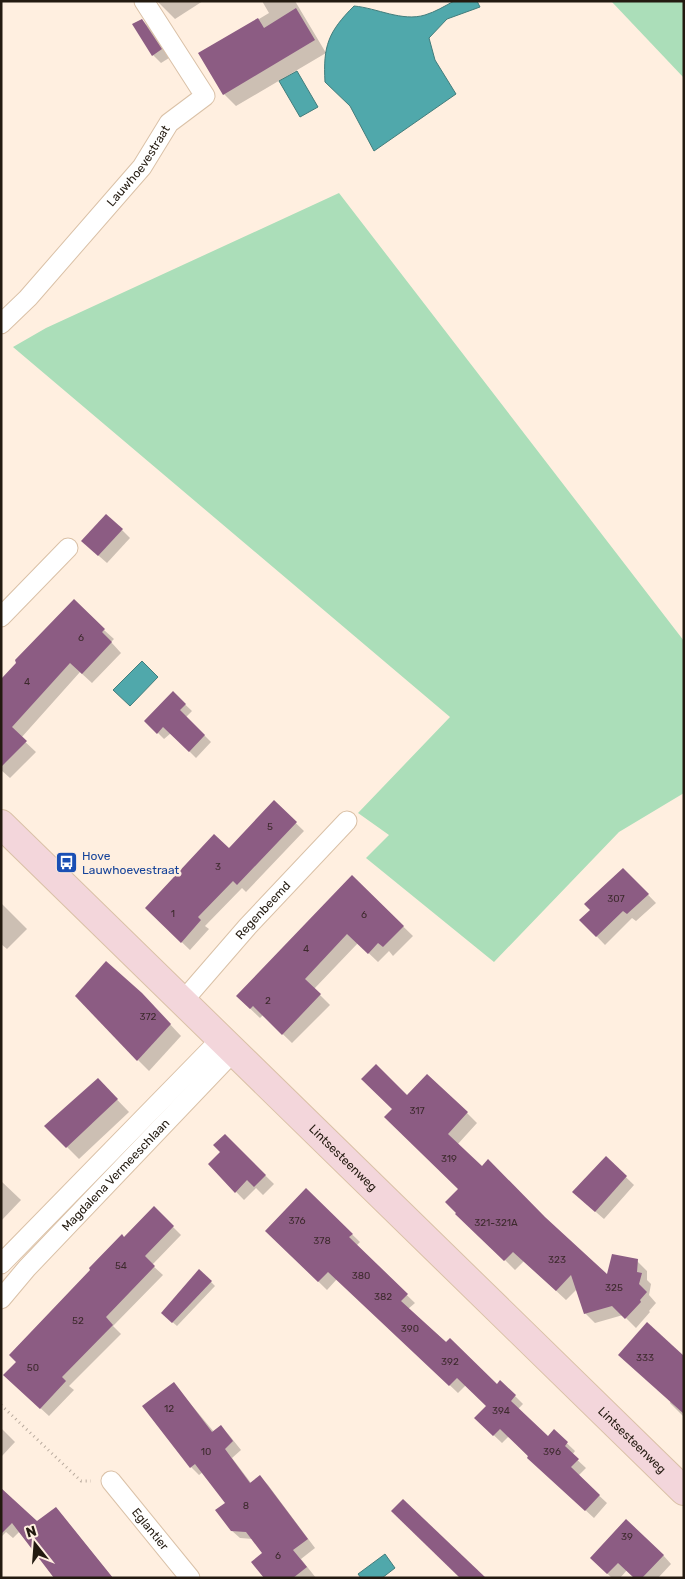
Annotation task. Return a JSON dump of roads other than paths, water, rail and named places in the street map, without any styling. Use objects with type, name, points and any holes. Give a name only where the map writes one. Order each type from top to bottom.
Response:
[{"type":"street","name":"Lauwhoevestraat","points":[[1,324],[28,298],[142,167],[169,123],[205,96],[144,1]]},
{"type":"street","points":[[1,617],[68,548]]},
{"type":"street","name":"Regenbeemd","points":[[183,1001],[248,926],[347,821]]},
{"type":"street","name":"Lintsesteenweg","points":[[1,824],[684,1491]]},
{"type":"street","name":"Magdalena Vermeeschlaan","points":[[1,1264],[227,1046]]},
{"type":"street","name":"Magdalena Vermeeschlaan","points":[[1,1299],[227,1046]]},
{"type":"street","name":"Eglantier","points":[[111,1481],[190,1578]]},
{"type":"water","points":[[454,1],[477,1],[480,7],[447,19],[429,38],[435,60],[456,94],[374,151],[350,106],[325,82],[326,49],[333,32],[354,6],[398,16],[416,17],[425,15]]},
{"type":"water","points":[[297,71],[318,107],[300,117],[279,81]]},
{"type":"water","points":[[142,661],[158,677],[130,706],[113,690]]},
{"type":"water","points":[[385,1554],[395,1568],[382,1578],[361,1578],[358,1574]]},
{"type":"place","name":"Hove Lauwhoevestraat","points":[[66,863]]}]
